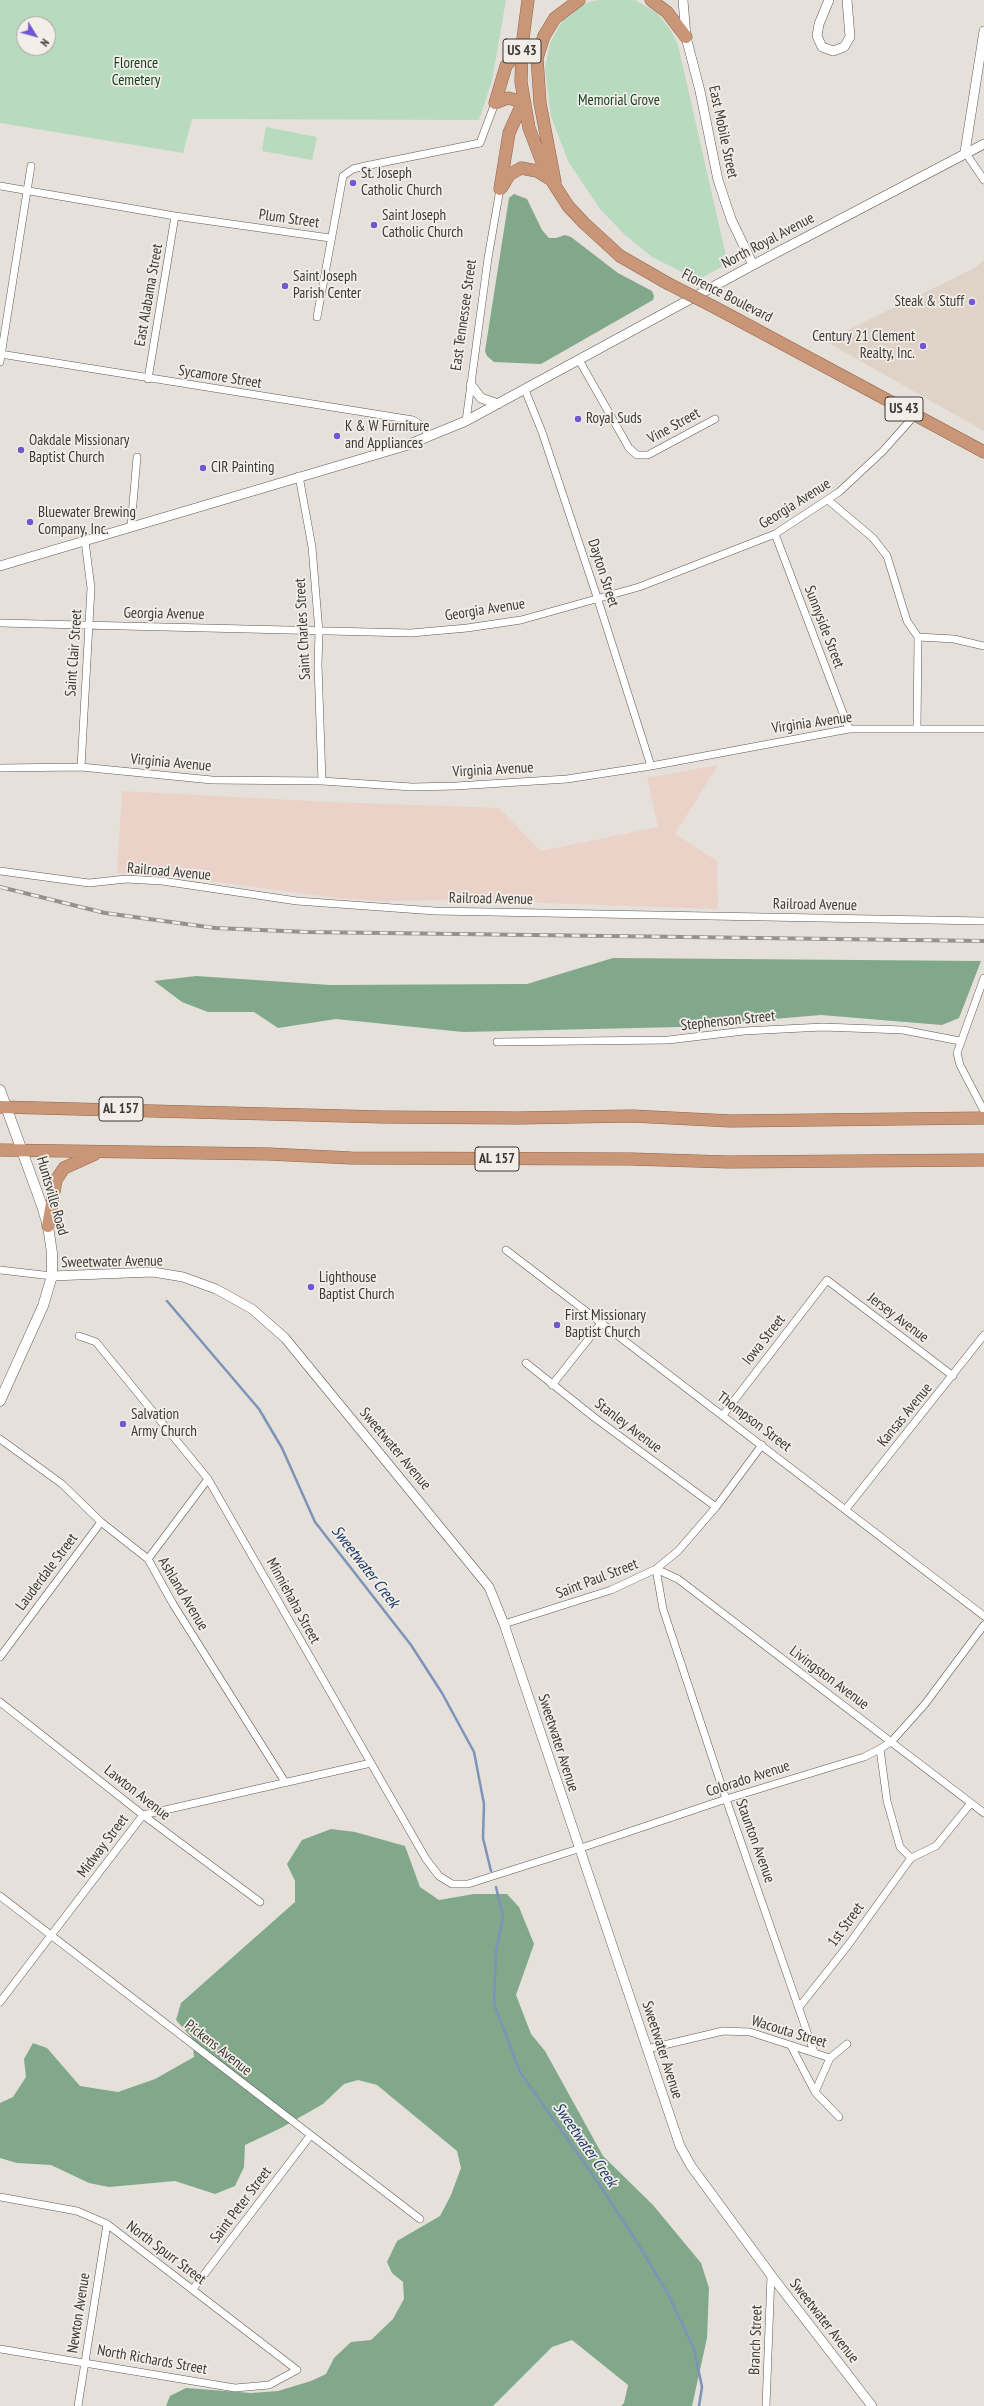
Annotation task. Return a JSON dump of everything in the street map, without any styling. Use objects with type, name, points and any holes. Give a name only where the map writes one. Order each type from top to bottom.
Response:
[{"type":"highway","name":"US 43","points":[[523,102],[521,82],[522,46],[528,0]]},
{"type":"highway","points":[[553,184],[540,103],[537,58],[544,36],[555,18],[579,0]]},
{"type":"highway","points":[[652,0],[667,12],[686,37]]},
{"type":"highway","points":[[495,103],[506,66],[522,46]]},
{"type":"highway","points":[[495,103],[508,98],[523,102],[509,132],[500,189]]},
{"type":"highway","name":"Florence Boulevard","points":[[523,102],[535,149],[553,184],[584,224],[620,256],[984,452]]},
{"type":"highway","points":[[500,189],[509,176],[521,168],[537,171],[553,184]]},
{"type":"highway","name":"AL 157","points":[[3,1107],[423,1117],[632,1116],[731,1120],[984,1118]]},
{"type":"highway","name":"AL 157","points":[[0,1150],[269,1154],[351,1158],[631,1159],[728,1162],[984,1160]]},
{"type":"highway","points":[[48,1226],[56,1180],[64,1168],[76,1161],[102,1151]]},
{"type":"main road","name":"Huntsville Road","points":[[0,1090],[3,1107],[22,1150],[48,1226],[52,1276],[43,1306],[0,1401]]},
{"type":"street","name":"East Mobile Street","points":[[683,0],[686,37],[700,91],[718,180],[731,219],[753,265]]},
{"type":"street","points":[[829,0],[819,24],[817,36],[822,47],[833,51],[844,47],[850,37],[847,0]]},
{"type":"street","points":[[984,32],[965,152],[984,180]]},
{"type":"street","name":"Plum Street","points":[[0,186],[176,216],[330,238],[343,176],[353,169],[365,166],[480,143],[495,103]]},
{"type":"street","name":"North Royal Avenue","points":[[0,566],[429,437],[466,421],[525,390],[753,265],[965,152],[984,144]]},
{"type":"street","points":[[0,357],[30,166]]},
{"type":"street","name":"East Tennessee Street","points":[[466,421],[488,258],[500,189]]},
{"type":"street","name":"East Alabama Street","points":[[148,378],[176,216]]},
{"type":"street","points":[[317,317],[330,238]]},
{"type":"street","name":"Sycamore Street","points":[[0,357],[148,378],[413,420],[424,427],[429,437]]},
{"type":"street","name":"Vine Street","points":[[579,360],[629,448],[637,456],[648,456],[715,419]]},
{"type":"street","points":[[471,384],[481,398],[487,402],[498,404]]},
{"type":"street","name":"Dayton Street","points":[[525,390],[542,432],[651,766]]},
{"type":"street","name":"Georgia Avenue","points":[[0,623],[319,632],[410,633],[467,628],[521,620],[598,600],[639,587],[775,534],[828,500],[857,477],[915,415]]},
{"type":"street","points":[[131,527],[137,457]]},
{"type":"street","name":"Saint Charles Street","points":[[299,476],[312,547],[319,632],[318,665],[322,781]]},
{"type":"street","points":[[828,500],[873,538],[887,556],[907,621],[918,637],[917,728]]},
{"type":"street","name":"Sunnyside Street","points":[[775,534],[849,729]]},
{"type":"street","name":"Saint Clair Street","points":[[81,767],[90,581],[85,541]]},
{"type":"street","points":[[918,637],[954,639],[984,646]]},
{"type":"street","name":"Virginia Avenue","points":[[0,768],[81,767],[212,780],[322,781],[412,787],[456,786],[567,779],[651,766],[849,729],[917,728],[984,730]]},
{"type":"street","name":"Railroad Avenue","points":[[0,871],[89,883],[126,879],[162,881],[297,901],[435,911],[984,921]]},
{"type":"street","points":[[984,978],[960,1041],[957,1053],[960,1065],[984,1111]]},
{"type":"street","name":"Stephenson Street","points":[[497,1042],[668,1040],[744,1031],[823,1027],[903,1030],[960,1041]]},
{"type":"street","name":"Thompson Street","points":[[506,1250],[984,1616]]},
{"type":"street","points":[[0,1270],[52,1276]]},
{"type":"street","name":"Sweetwater Avenue","points":[[52,1276],[152,1272],[183,1277],[216,1289],[252,1309],[285,1338],[489,1587],[504,1624],[578,1849],[675,2135],[685,2157],[771,2275],[872,2406]]},
{"type":"street","name":"Jersey Avenue","points":[[827,1280],[953,1376]]},
{"type":"street","name":"Iowa Street","points":[[723,1415],[827,1280]]},
{"type":"street","points":[[552,1385],[602,1322]]},
{"type":"street","name":"Minniehaha Street","points":[[79,1336],[96,1342],[208,1479],[432,1868],[439,1876],[452,1884],[468,1884]]},
{"type":"street","name":"Kansas Avenue","points":[[846,1509],[984,1336]]},
{"type":"street","name":"Stanley Avenue","points":[[526,1363],[552,1385],[716,1507]]},
{"type":"street","name":"Ashland Avenue","points":[[0,1439],[62,1484],[101,1522],[148,1559],[173,1604],[285,1782]]},
{"type":"street","name":"Saint Paul Street","points":[[504,1624],[611,1590],[656,1569],[678,1551],[716,1507],[762,1445]]},
{"type":"street","points":[[148,1559],[208,1479]]},
{"type":"street","name":"Lauderdale Street","points":[[0,1657],[101,1522]]},
{"type":"street","name":"Livingston Avenue","points":[[656,1569],[678,1579],[892,1741],[984,1813]]},
{"type":"street","name":"Staunton Avenue","points":[[656,1569],[663,1609],[726,1800],[800,2006],[814,2052]]},
{"type":"street","name":"Colorado Avenue","points":[[468,1884],[864,1757],[880,1749],[892,1741],[925,1704],[984,1624]]},
{"type":"street","name":"Lawton Avenue","points":[[0,1702],[143,1815],[260,1902]]},
{"type":"street","points":[[880,1749],[884,1790],[891,1816],[900,1847],[911,1858],[926,1853],[944,1839],[971,1802]]},
{"type":"street","name":"Midway Street","points":[[0,2002],[143,1815],[371,1763]]},
{"type":"street","name":"1st Street","points":[[800,2006],[849,1944],[911,1858]]},
{"type":"street","name":"Pickens Avenue","points":[[0,1896],[310,2136],[420,2219]]},
{"type":"street","name":"Wacouta Street","points":[[647,2049],[723,2031],[750,2032],[830,2058],[847,2044]]},
{"type":"street","points":[[791,2046],[815,2092],[839,2117]]},
{"type":"street","points":[[815,2092],[830,2058]]},
{"type":"street","name":"Saint Peter Street","points":[[192,2289],[310,2136]]},
{"type":"street","name":"North Spurr Street","points":[[0,2197],[77,2211],[107,2224],[297,2370]]},
{"type":"street","name":"Newton Avenue","points":[[78,2406],[107,2224]]},
{"type":"street","name":"Branch Street","points":[[766,2406],[771,2275]]},
{"type":"street","name":"North Richards Street","points":[[0,2349],[235,2388],[269,2385],[297,2370]]},
{"type":"shaded area","points":[[984,260],[984,431],[825,341],[975,268]]},
{"type":"shaded area","points":[[718,765],[675,834],[717,861],[718,909],[458,900],[383,901],[337,898],[157,874],[117,873],[122,791],[331,802],[499,808],[541,851],[658,827],[647,778]]},
{"type":"green space","name":"Florence Cemetery","points":[[0,0],[506,0],[492,81],[479,120],[192,119],[183,153],[0,123]]},
{"type":"green space","name":"Memorial Grove","points":[[599,0],[635,0],[656,12],[670,29],[678,45],[727,260],[725,265],[698,280],[652,257],[625,235],[600,209],[569,163],[551,117],[545,69],[550,43],[563,20],[585,3]]},
{"type":"green space","points":[[266,127],[317,137],[312,160],[262,151]]},
{"type":"green space","points":[[514,194],[527,199],[542,230],[549,238],[556,238],[565,235],[571,237],[618,273],[652,291],[654,296],[653,300],[541,364],[494,362],[487,356],[485,351],[509,198]]},
{"type":"green space","points":[[613,958],[981,961],[959,1018],[942,1025],[821,1015],[680,1027],[463,1032],[336,1019],[278,1028],[254,1012],[208,1012],[182,1002],[154,981],[196,976],[330,985],[527,984]]},
{"type":"green space","points":[[331,1829],[355,1832],[405,1846],[420,1887],[439,1900],[474,1894],[507,1894],[519,1907],[534,1944],[516,1995],[531,2034],[545,2051],[603,2156],[653,2205],[701,2263],[709,2288],[707,2338],[692,2406],[621,2406],[624,2403],[628,2385],[572,2340],[552,2347],[493,2406],[166,2406],[170,2396],[186,2388],[251,2393],[278,2391],[311,2381],[326,2374],[334,2358],[351,2342],[371,2340],[393,2319],[404,2299],[403,2282],[392,2273],[387,2262],[397,2241],[440,2216],[451,2195],[461,2168],[457,2151],[377,2085],[358,2080],[344,2084],[323,2104],[281,2128],[245,2145],[244,2167],[235,2186],[215,2194],[175,2181],[109,2187],[89,2183],[51,2165],[17,2163],[0,2158],[0,2103],[13,2097],[26,2077],[24,2059],[33,2043],[47,2048],[80,2086],[118,2092],[155,2079],[194,2057],[192,2038],[176,2020],[181,2003],[295,1902],[295,1881],[287,1864],[302,1840]]},
{"type":"waterway","name":"Sweetwater Creek","points":[[167,1301],[259,1409],[282,1448],[315,1522],[411,1645],[442,1693],[474,1752],[484,1804],[483,1838],[491,1871]]},
{"type":"waterway","name":"Sweetwater Creek","points":[[496,1887],[503,1917],[496,1951],[494,2004],[520,2072],[597,2181],[640,2247],[668,2294],[694,2349],[702,2387],[699,2406]]},
{"type":"railway","points":[[0,887],[105,913],[215,928],[307,932],[984,941]]},
{"type":"place","name":"St. Joseph Catholic Church","points":[[353,183]]},
{"type":"place","name":"Saint Joseph Catholic Church","points":[[374,225]]},
{"type":"place","name":"Saint Joseph Parish Center","points":[[285,286]]},
{"type":"place","name":"Steak & Stuff","points":[[972,302]]},
{"type":"place","name":"Century 21 Clement Realty, Inc.","points":[[923,346]]},
{"type":"place","name":"Royal Suds","points":[[578,419]]},
{"type":"place","name":"K & W Furniture and Appliances","points":[[337,436]]},
{"type":"place","name":"Oakdale Missionary Baptist Church","points":[[21,450]]},
{"type":"place","name":"CIR Painting","points":[[203,468]]},
{"type":"place","name":"Bluewater Brewing Company, Inc.","points":[[30,522]]},
{"type":"place","name":"Lighthouse Baptist Church","points":[[311,1287]]},
{"type":"place","name":"First Missionary Baptist Church","points":[[557,1325]]},
{"type":"place","name":"Salvation Army Church","points":[[123,1424]]}]
